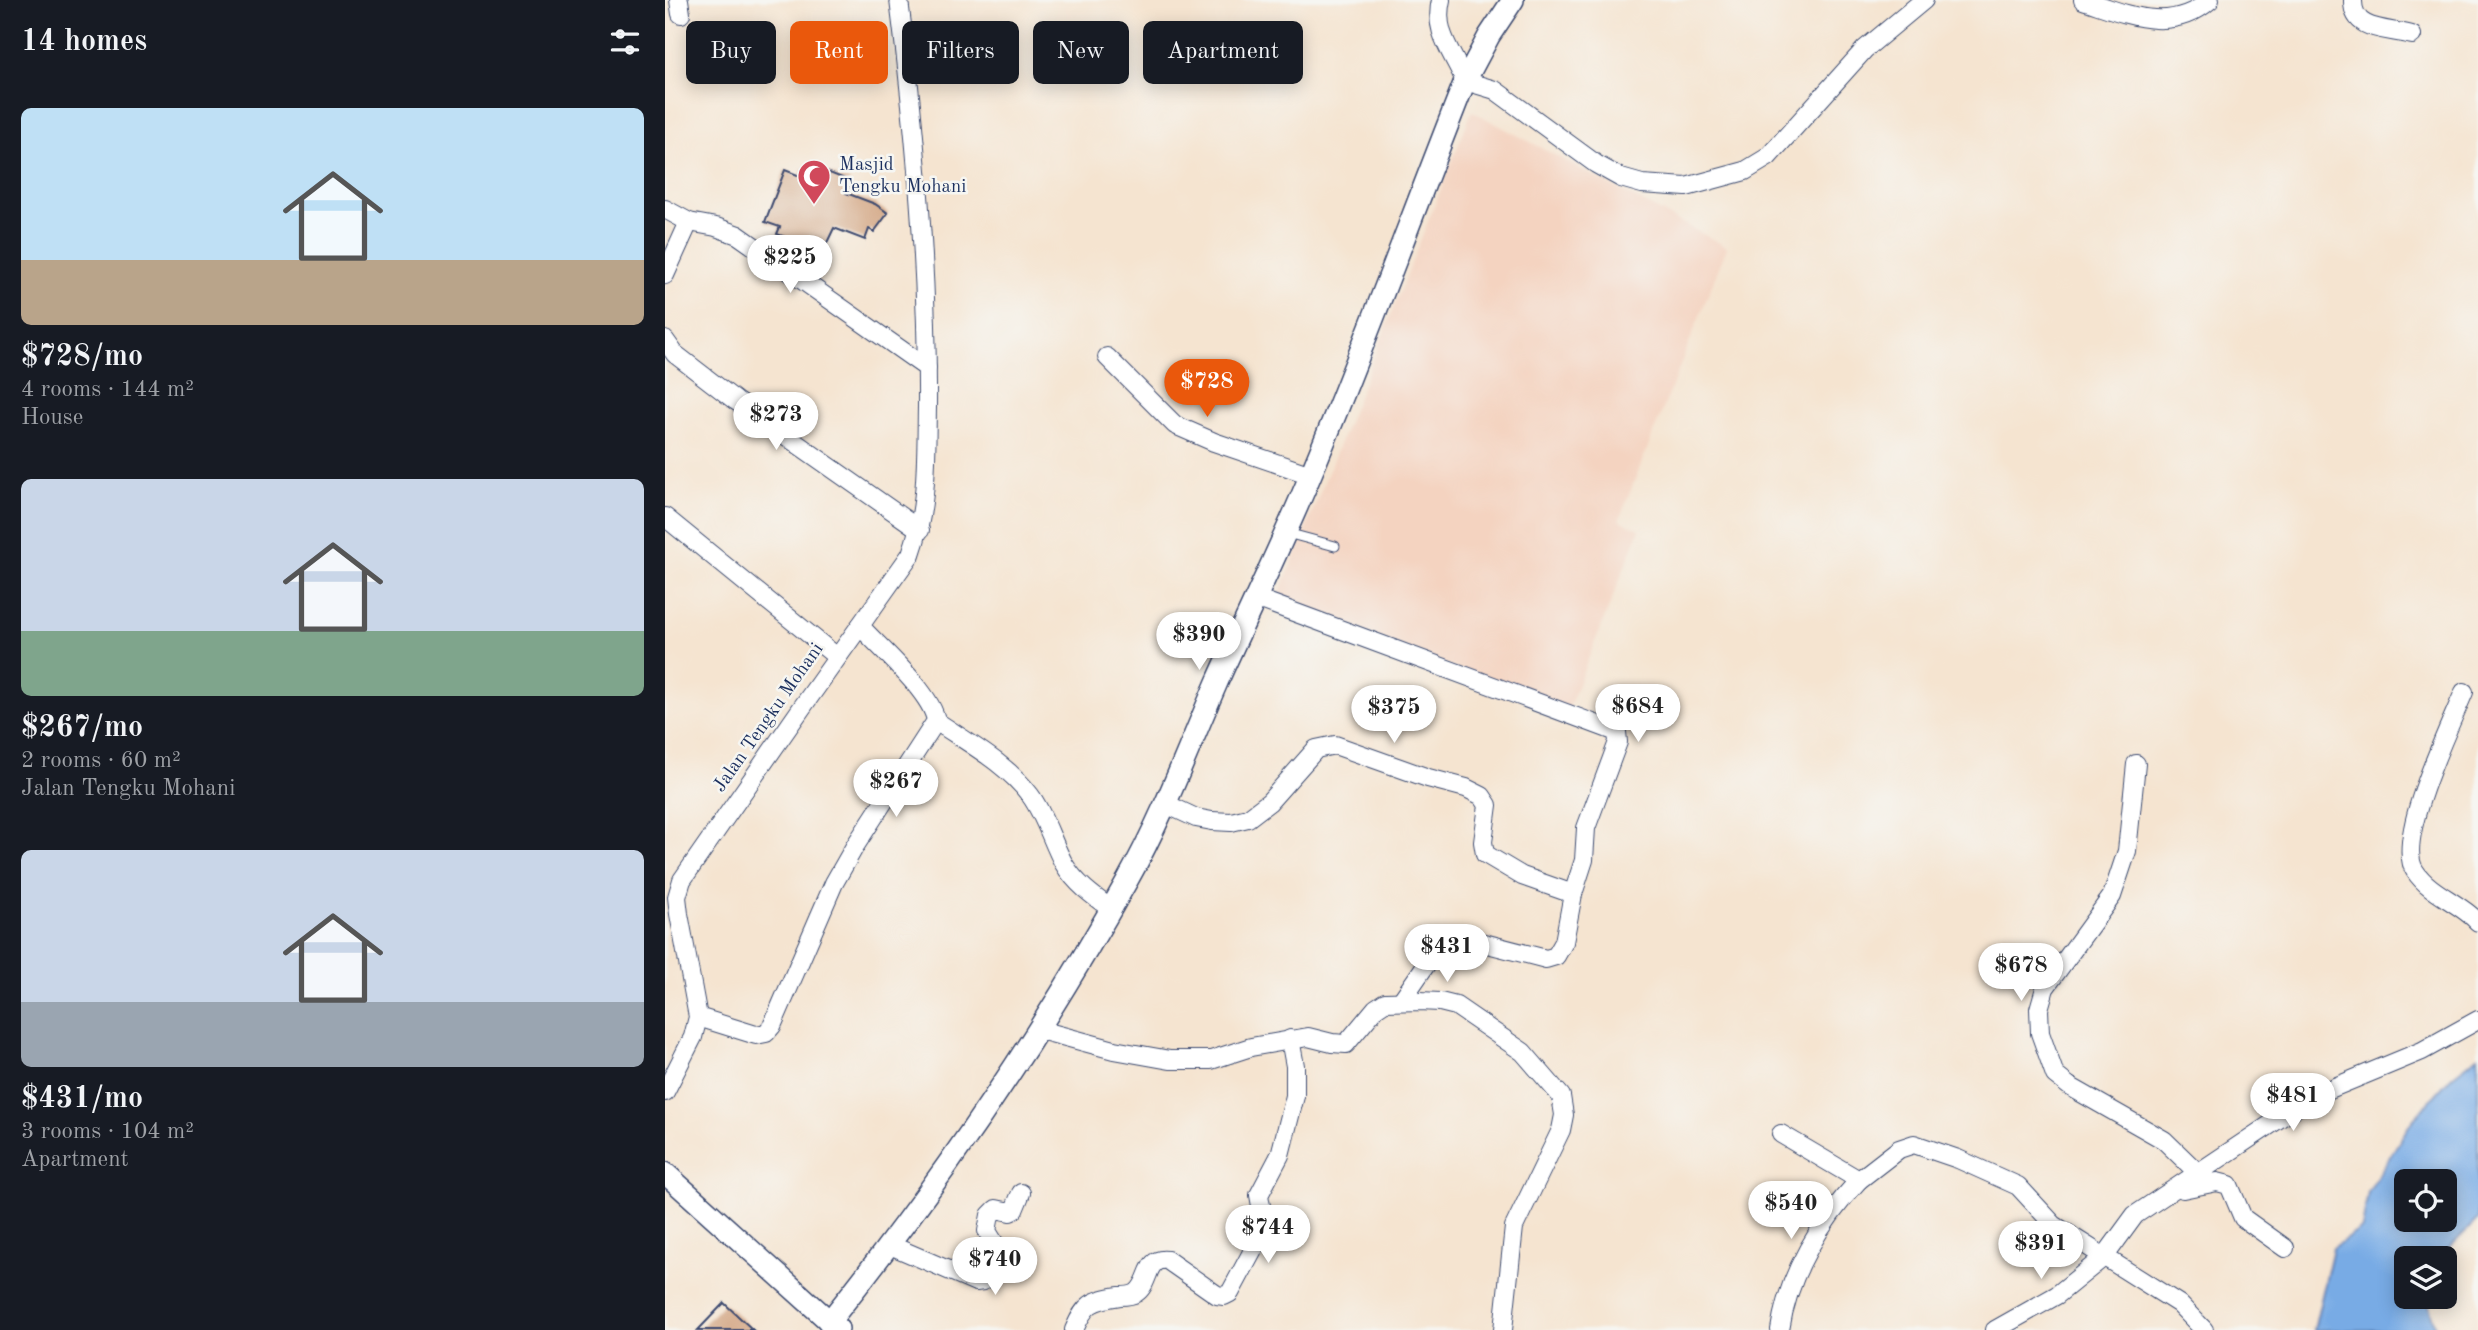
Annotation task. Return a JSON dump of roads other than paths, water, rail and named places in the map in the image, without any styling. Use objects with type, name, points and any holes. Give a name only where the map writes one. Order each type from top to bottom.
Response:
[{"type":"street","name":"Jalan Tengku Mohani","points":[[665,1093],[693,1037],[698,1017],[677,897],[682,880],[911,554],[920,530],[925,495],[927,368],[914,114],[899,0]]},
{"type":"street","points":[[1441,0],[1438,23],[1444,41],[1465,80],[1495,90],[1596,164],[1621,178],[1642,184],[1686,187],[1745,171],[1768,157],[1865,48],[1924,0]]},
{"type":"street","points":[[665,1173],[834,1326],[955,1156],[1040,1030],[1111,909],[1166,804],[1311,475],[1465,80],[1513,0]]},
{"type":"street","points":[[2083,0],[2139,19],[2182,16],[2202,7],[2210,0]]},
{"type":"street","points":[[2353,0],[2355,14],[2367,27],[2412,35]]},
{"type":"street","points":[[665,209],[689,222],[737,234],[927,368]]},
{"type":"street","points":[[665,275],[689,222]]},
{"type":"street","points":[[665,340],[675,354],[736,401],[920,530]]},
{"type":"street","points":[[1107,357],[1175,425],[1214,442],[1311,475]]},
{"type":"street","points":[[665,517],[837,657]]},
{"type":"street","points":[[1256,598],[1617,732],[1618,742],[1586,828],[1584,860],[1573,894],[1564,942],[1556,957],[1546,959],[1472,940],[1445,942],[1401,1001]]},
{"type":"street","points":[[698,1017],[756,1035],[766,1034],[772,1026],[839,874],[936,721],[935,711],[923,694],[860,626]]},
{"type":"street","points":[[2464,692],[2423,790],[2410,845],[2410,857],[2413,870],[2427,886],[2463,908],[2478,922]]},
{"type":"street","points":[[936,721],[1008,771],[1020,783],[1032,797],[1071,874],[1086,891],[1111,909]]},
{"type":"street","points":[[1166,804],[1196,818],[1212,821],[1231,822],[1248,818],[1269,803],[1315,749],[1335,745],[1428,778],[1466,788],[1482,796],[1487,805],[1483,842],[1485,854],[1521,876],[1573,894]]},
{"type":"street","points":[[2136,764],[2127,851],[2112,896],[2045,988],[2039,1009],[2040,1033],[2055,1075],[2069,1086],[2164,1140],[2199,1174]]},
{"type":"street","points":[[1040,1030],[1114,1050],[1170,1060],[1211,1059],[1251,1046],[1308,1037],[1346,1044],[1376,1008],[1385,1002],[1440,1002],[1456,1006],[1524,1052],[1561,1096],[1564,1115],[1562,1130],[1514,1227],[1503,1330]]},
{"type":"street","points":[[1995,1330],[2057,1295],[2105,1256],[2135,1215],[2313,1096],[2422,1051],[2478,1020]]},
{"type":"street","points":[[1074,1330],[1083,1310],[1100,1299],[1134,1295],[1139,1291],[1154,1261],[1159,1259],[1167,1260],[1217,1295],[1230,1293],[1265,1228],[1259,1195],[1280,1155],[1295,1096],[1290,1040]]},
{"type":"street","points":[[1781,1134],[1859,1180]]},
{"type":"street","points":[[1780,1330],[1783,1309],[1817,1232],[1859,1180],[1899,1149],[1914,1144],[2018,1186],[2054,1225],[2179,1304],[2204,1330]]},
{"type":"street","points":[[2173,1191],[2217,1182],[2229,1185],[2243,1218],[2285,1248]]},
{"type":"street","points":[[890,1245],[976,1282],[983,1281],[1000,1252],[999,1246],[987,1231],[990,1215],[996,1209],[1010,1212],[1014,1210],[1021,1193]]},
{"type":"lane","points":[[1285,532],[1335,546]]},
{"type":"water","points":[[2478,1056],[2478,1219],[2451,1246],[2394,1246],[2394,1309],[2430,1309],[2436,1330],[2314,1330],[2333,1248],[2362,1228],[2368,1192],[2412,1121],[2452,1076]]},
{"type":"place","name":"Masjid Tengku Mohani","points":[[814,206]]}]
